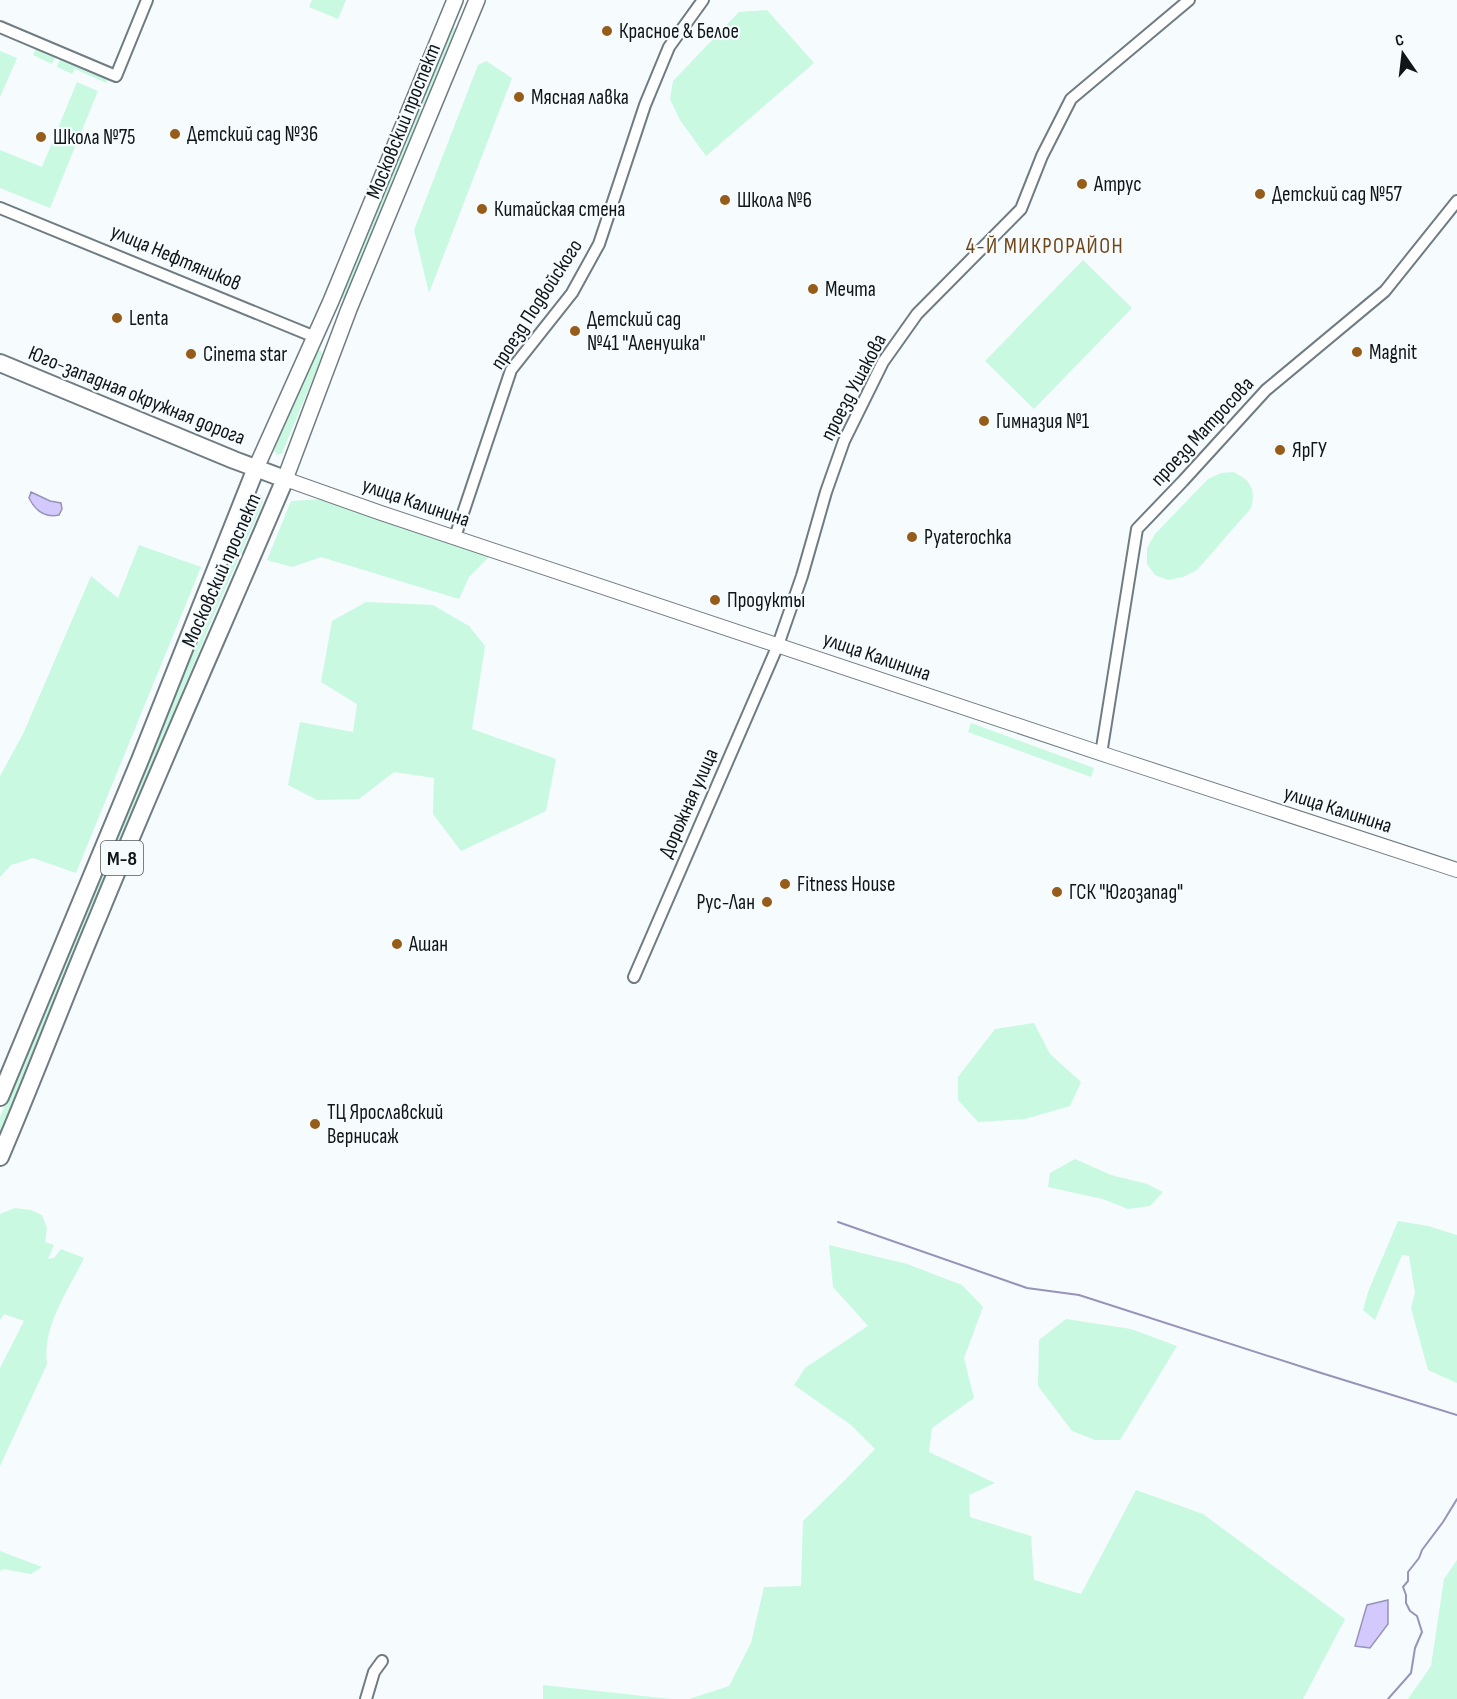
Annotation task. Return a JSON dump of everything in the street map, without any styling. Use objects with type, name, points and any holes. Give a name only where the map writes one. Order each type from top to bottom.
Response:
[{"type":"highway","name":"Юго-западная окружная дорога","points":[[0,363],[285,479]]},
{"type":"highway","name":"Московский проспект","points":[[0,1097],[152,729],[256,468]]},
{"type":"highway","name":"Московский проспект","points":[[0,1157],[198,677],[285,479]]},
{"type":"main road","name":"Московский проспект","points":[[256,468],[331,301],[455,0]]},
{"type":"main road","name":"Московский проспект","points":[[285,479],[349,309],[477,0]]},
{"type":"main road","points":[[331,301],[349,309]]},
{"type":"main road","name":"улица Нефтяников","points":[[315,337],[335,346]]},
{"type":"main road","name":"улица Калинина","points":[[285,479],[1101,754],[1457,870]]},
{"type":"street","points":[[0,27],[116,76],[147,0]]},
{"type":"street","name":"проезд Подвойского","points":[[455,537],[511,370],[572,293],[599,244],[645,105],[669,47],[703,0]]},
{"type":"street","name":"проезд Ушакова","points":[[778,645],[844,441],[883,362],[917,314],[1021,209],[1042,156],[1071,99],[1189,0]]},
{"type":"street","name":"проезд Матросова","points":[[1101,754],[1137,528],[1266,390],[1385,291],[1457,201]]},
{"type":"street","name":"улица Нефтяников","points":[[0,208],[315,337]]},
{"type":"street","name":"Дорожная улица","points":[[634,976],[778,645]]},
{"type":"street","points":[[366,1699],[374,1672],[382,1660]]},
{"type":"green space","points":[[312,0],[346,0],[338,19],[309,7]]},
{"type":"green space","points":[[767,10],[814,63],[706,156],[680,120],[670,99],[673,81],[739,12]]},
{"type":"green space","points":[[452,27],[457,29],[345,299],[341,298]]},
{"type":"green space","points":[[36,48],[56,56],[52,64],[33,55]]},
{"type":"green space","points":[[0,51],[17,58],[0,97]]},
{"type":"green space","points":[[60,59],[108,79],[106,83],[75,69],[72,74],[57,67]]},
{"type":"green space","points":[[486,61],[512,78],[429,293],[414,230],[478,65]]},
{"type":"green space","points":[[77,82],[98,91],[50,208],[0,188],[0,150],[42,167]]},
{"type":"green space","points":[[1083,260],[1132,308],[1034,409],[985,361]]},
{"type":"green space","points":[[320,350],[323,354],[282,453],[277,455],[274,450],[316,352]]},
{"type":"green space","points":[[1233,472],[1244,478],[1251,486],[1253,495],[1251,508],[1197,570],[1183,577],[1168,580],[1155,575],[1147,564],[1147,548],[1155,534],[1208,479],[1221,473]]},
{"type":"green space","points":[[256,494],[261,495],[263,502],[213,617],[0,1137],[0,1117],[177,691],[250,504]]},
{"type":"green space","points":[[323,499],[491,555],[469,577],[459,599],[321,557],[292,567],[267,560],[291,501]]},
{"type":"green space","points":[[139,545],[201,567],[76,873],[33,858],[11,865],[0,877],[0,776],[23,734],[91,576],[118,598]]},
{"type":"green space","points":[[366,602],[433,605],[469,626],[485,646],[472,729],[556,759],[546,811],[461,851],[433,814],[434,778],[394,772],[359,799],[317,800],[288,785],[300,722],[353,732],[357,704],[321,682],[332,621]]},
{"type":"green space","points":[[971,723],[1094,768],[1091,777],[968,732]]},
{"type":"green space","points":[[1034,1023],[1050,1054],[1081,1082],[1070,1106],[1025,1119],[978,1122],[958,1100],[958,1077],[995,1029]]},
{"type":"green space","points":[[1075,1159],[1111,1175],[1147,1184],[1163,1192],[1150,1206],[1128,1209],[1103,1199],[1048,1187],[1050,1173]]},
{"type":"green space","points":[[15,1208],[31,1210],[42,1215],[47,1228],[45,1242],[54,1245],[48,1259],[54,1258],[61,1249],[84,1258],[52,1322],[46,1350],[47,1364],[0,1466],[0,1368],[24,1321],[4,1314],[0,1320],[0,1214]]},
{"type":"green space","points":[[1398,1221],[1428,1226],[1457,1235],[1457,1383],[1428,1370],[1411,1308],[1415,1293],[1409,1256],[1402,1255],[1375,1320],[1363,1310],[1368,1292]]},
{"type":"green space","points":[[829,1245],[907,1264],[962,1285],[983,1307],[964,1358],[974,1398],[932,1428],[929,1452],[995,1483],[969,1495],[970,1517],[1031,1536],[1034,1580],[1081,1594],[1136,1490],[1203,1514],[1345,1619],[1303,1699],[689,1699],[729,1686],[751,1643],[764,1587],[801,1586],[803,1521],[875,1449],[851,1425],[794,1385],[805,1368],[868,1326],[833,1287]]},
{"type":"green space","points":[[1066,1319],[1131,1329],[1177,1346],[1120,1440],[1095,1440],[1072,1431],[1038,1386],[1039,1340]]},
{"type":"green space","points":[[0,1551],[42,1567],[31,1574],[3,1569],[0,1571]]},
{"type":"green space","points":[[1457,1560],[1457,1699],[1408,1699],[1431,1666],[1444,1579]]},
{"type":"green space","points":[[543,1685],[671,1699],[543,1699]]},
{"type":"shaded area","points":[[31,492],[50,501],[61,503],[62,509],[59,515],[45,514],[37,509],[29,498]]},
{"type":"shaded area","points":[[1388,1600],[1388,1624],[1370,1648],[1355,1646],[1367,1605]]},
{"type":"waterway","points":[[838,1222],[1027,1288],[1079,1295],[1457,1415]]},
{"type":"waterway","points":[[1388,1699],[1411,1673],[1415,1648],[1422,1632],[1417,1616],[1410,1611],[1406,1603],[1403,1587],[1408,1581],[1408,1572],[1457,1499]]},
{"type":"place","name":"Красное & Белое","points":[[607,31]]},
{"type":"place","name":"Мясная лавка","points":[[519,97]]},
{"type":"place","name":"Детский сад №36","points":[[175,134]]},
{"type":"place","name":"Школа №75","points":[[41,137]]},
{"type":"place","name":"Атрус","points":[[1082,184]]},
{"type":"place","name":"Детский сад №57","points":[[1260,194]]},
{"type":"place","name":"Школа №6","points":[[725,200]]},
{"type":"place","name":"Китайская стена","points":[[482,209]]},
{"type":"place","name":"Мечта","points":[[813,289]]},
{"type":"place","name":"Lenta","points":[[117,318]]},
{"type":"place","name":"Детский сад №41 \"Аленушка\"","points":[[575,331]]},
{"type":"place","name":"Magnit","points":[[1357,352]]},
{"type":"place","name":"Cinema star","points":[[191,354]]},
{"type":"place","name":"Гимназия №1","points":[[984,421]]},
{"type":"place","name":"ЯрГУ","points":[[1280,450]]},
{"type":"place","name":"Pyaterochka","points":[[912,537]]},
{"type":"place","name":"Продукты","points":[[715,600]]},
{"type":"place","name":"Fitness House","points":[[785,884]]},
{"type":"place","name":"ГСК \"Югозапад\"","points":[[1057,892]]},
{"type":"place","name":"Рус-Лан","points":[[767,902]]},
{"type":"place","name":"Ашан","points":[[397,944]]},
{"type":"place","name":"ТЦ Ярославский Вернисаж","points":[[315,1124]]},
{"type":"district","name":"4-Й МИКРОРАЙОН","points":[[1045,245]]}]
